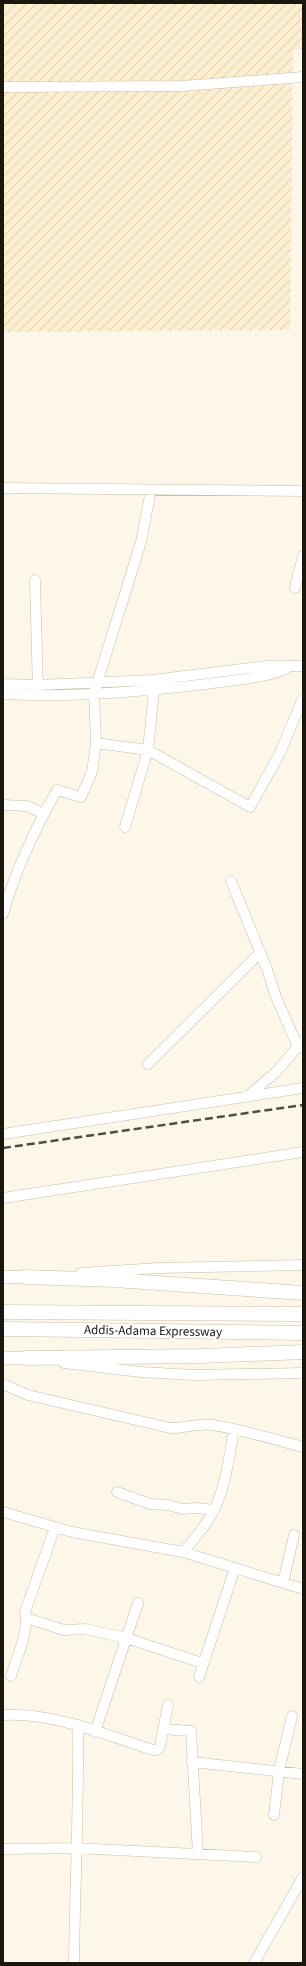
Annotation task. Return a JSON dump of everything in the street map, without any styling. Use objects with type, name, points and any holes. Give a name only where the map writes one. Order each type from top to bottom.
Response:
[{"type":"highway","points":[[24,1277],[114,1280],[303,1293]]},
{"type":"highway","name":"Addis-Adama Expressway","points":[[3,1312],[303,1314]]},
{"type":"highway","name":"Addis-Adama Expressway","points":[[3,1329],[303,1333]]},
{"type":"highway","points":[[25,1358],[202,1356],[303,1352]]},
{"type":"main road","points":[[3,1277],[24,1277]]},
{"type":"main road","points":[[3,1358],[25,1358]]},
{"type":"street","points":[[3,87],[182,86],[303,77]]},
{"type":"street","points":[[3,488],[303,491]]},
{"type":"street","points":[[3,914],[14,880],[44,814],[57,790],[81,797],[92,772],[96,743],[94,693],[96,682],[141,542],[151,490]]},
{"type":"street","points":[[294,588],[303,556]]},
{"type":"street","points":[[35,580],[38,696]]},
{"type":"street","points":[[3,684],[38,685],[152,680],[266,666],[303,666]]},
{"type":"street","points":[[3,694],[38,696],[154,690],[268,676],[292,667]]},
{"type":"street","points":[[125,827],[148,750],[154,690]]},
{"type":"street","points":[[96,743],[148,750],[250,807],[280,753],[303,698]]},
{"type":"street","points":[[3,806],[27,806],[44,814]]},
{"type":"street","points":[[231,881],[278,1003],[301,1044],[276,1072],[248,1095]]},
{"type":"street","points":[[148,1064],[260,953]]},
{"type":"street","points":[[3,1134],[248,1095],[303,1088]]},
{"type":"street","points":[[3,1198],[303,1152]]},
{"type":"street","points":[[24,1277],[159,1268],[303,1266]]},
{"type":"street","points":[[25,1358],[141,1372],[194,1375],[303,1373]]},
{"type":"street","points":[[3,1384],[28,1395],[170,1428],[186,1428],[196,1424],[212,1425],[302,1445]]},
{"type":"street","points":[[183,1552],[201,1531],[214,1510],[226,1475],[234,1430]]},
{"type":"street","points":[[117,1492],[150,1504],[168,1505],[183,1509],[196,1508],[214,1510]]},
{"type":"street","points":[[3,1512],[55,1527],[183,1552],[303,1589]]},
{"type":"street","points":[[12,1676],[25,1633],[25,1612],[55,1527]]},
{"type":"street","points":[[284,1583],[294,1535]]},
{"type":"street","points":[[199,1677],[202,1663],[236,1568]]},
{"type":"street","points":[[95,1732],[138,1603]]},
{"type":"street","points":[[26,1618],[64,1630],[85,1629],[126,1638],[202,1663]]},
{"type":"street","points":[[3,1715],[19,1714],[78,1725],[95,1732],[157,1750],[160,1746],[164,1730],[168,1705]]},
{"type":"street","points":[[274,1815],[279,1771],[292,1716]]},
{"type":"street","points":[[74,1963],[75,1848],[79,1795],[78,1725]]},
{"type":"street","points":[[164,1730],[192,1731],[192,1762],[198,1854]]},
{"type":"street","points":[[192,1762],[303,1774]]},
{"type":"street","points":[[3,1849],[75,1848],[256,1857]]},
{"type":"street","points":[[254,1963],[303,1877]]},
{"type":"shaded area","points":[[3,3],[303,3],[303,49],[293,50],[290,330],[3,332]]},
{"type":"railway","points":[[3,1148],[303,1105]]}]
